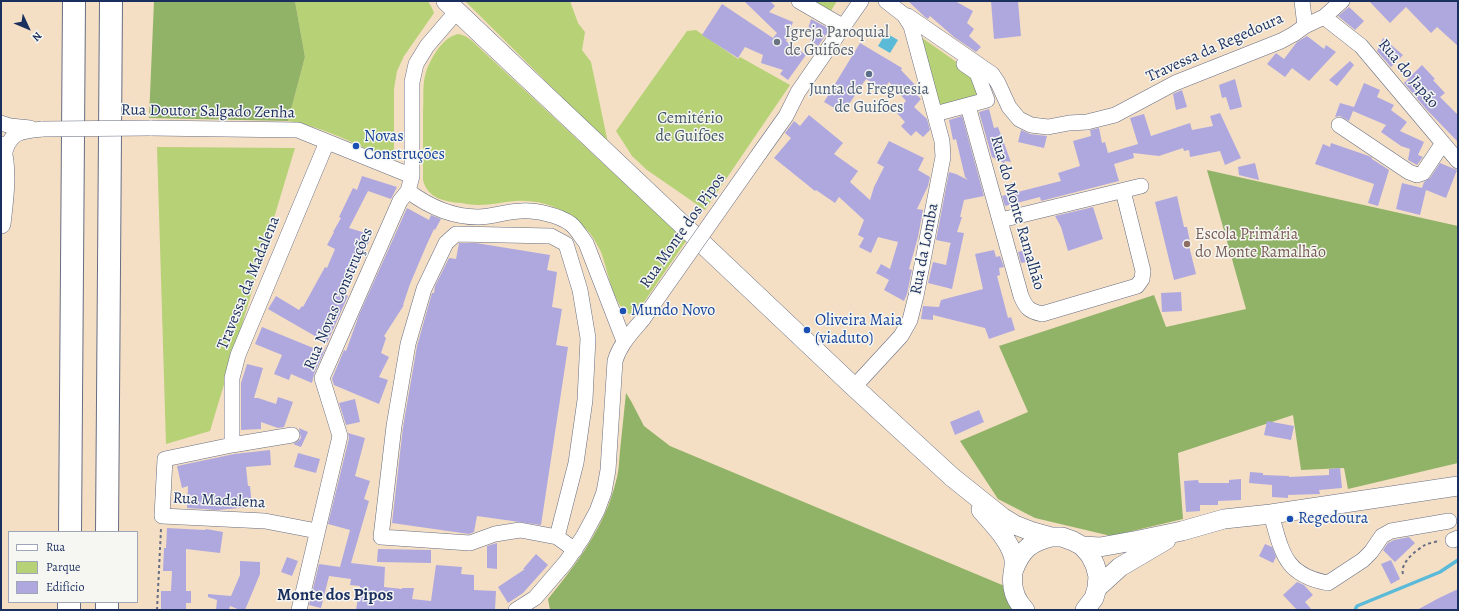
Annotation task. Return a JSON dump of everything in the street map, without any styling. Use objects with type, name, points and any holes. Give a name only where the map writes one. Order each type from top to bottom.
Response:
[{"type":"highway","points":[[70,531],[74,1]]},
{"type":"highway","points":[[108,531],[111,1]]},
{"type":"main road","points":[[452,6],[854,387],[952,477],[1002,517],[1015,525],[1032,532],[1051,537]]},
{"type":"main road","points":[[1,224],[4,196],[3,164]]},
{"type":"main road","points":[[952,477],[1005,538],[1014,557],[1012,582],[1015,595],[1025,610]]},
{"type":"main road","points":[[1082,546],[1100,547],[1182,531],[1224,519],[1271,514],[1458,486]]},
{"type":"main road","points":[[1097,588],[1120,567],[1182,531]]},
{"type":"main road","points":[[1014,568],[1019,557],[1028,547],[1038,540],[1051,537],[1062,537],[1072,540],[1082,546],[1090,554],[1098,576],[1094,598],[1085,610]]},
{"type":"street","points":[[799,1],[844,27]]},
{"type":"street","name":"Rua Monte dos Pipos","points":[[516,610],[537,604],[575,550],[597,511],[604,492],[608,470],[615,361],[624,341],[643,319],[786,116],[798,92],[861,1]]},
{"type":"street","points":[[886,1],[908,21],[977,73],[987,100],[935,114]]},
{"type":"street","points":[[1302,1],[1305,26]]},
{"type":"street","name":"Travessa da Regedoura","points":[[908,21],[908,16],[992,74],[1010,107],[1019,119],[1031,125],[1048,127],[1069,123],[1087,122],[1115,116],[1175,83],[1208,69],[1266,48],[1294,34],[1305,26],[1324,17],[1342,1]]},
{"type":"street","name":"Rua Novas Construções","points":[[299,610],[340,436],[322,378],[400,201],[408,191],[412,176],[412,82],[416,64],[427,46],[445,23],[452,6]]},
{"type":"street","name":"Rua do Japão","points":[[1324,17],[1361,46],[1458,162]]},
{"type":"street","name":"Rua da Lomba","points":[[854,387],[901,336],[914,309],[943,157],[942,141],[908,21]]},
{"type":"street","name":"Rua do Monte Ramalhão","points":[[968,106],[1021,296],[1026,306],[1034,312],[1042,314],[1137,286],[1142,279],[1143,271],[1123,191]]},
{"type":"street","name":"Rua Doutor Salgado Zenha","points":[[1,122],[10,126],[43,129]]},
{"type":"street","points":[[1339,125],[1409,172],[1418,175],[1423,173],[1443,143]]},
{"type":"street","name":"Rua Doutor Salgado Zenha","points":[[3,164],[6,145],[12,137],[22,131],[43,129],[150,128],[298,130],[412,176]]},
{"type":"street","name":"Travessa da Madalena","points":[[232,445],[232,378],[238,355],[327,142]]},
{"type":"street","points":[[1001,220],[1142,186]]},
{"type":"street","points":[[408,191],[431,206],[448,212],[479,217],[521,210],[540,212],[554,216],[570,224],[580,234],[586,243],[624,341]]},
{"type":"street","points":[[557,537],[576,463],[585,400],[588,338],[580,290],[566,244],[551,236],[456,234],[446,242],[424,288],[408,344],[394,426],[381,537],[470,543],[495,534],[520,530],[557,537],[575,550]]},
{"type":"street","name":"Rua Madalena","points":[[292,435],[232,445],[165,459],[162,516],[266,521],[317,531]]},
{"type":"street","points":[[1271,514],[1286,560],[1292,568],[1309,578],[1328,583],[1363,560],[1371,552],[1382,536],[1391,531],[1449,521]]},
{"type":"path","points":[[157,610],[162,516]]},
{"type":"path","points":[[1403,574],[1402,571],[1404,564],[1423,546],[1444,539],[1456,539]]},
{"type":"green space","points":[[154,1],[295,1],[305,57],[288,121],[149,118]]},
{"type":"green space","points":[[295,1],[428,1],[434,13],[404,56],[397,71],[394,89],[394,154],[391,158],[385,157],[325,131],[301,123],[288,121],[305,57]]},
{"type":"green space","points":[[465,1],[570,1],[578,23],[585,32],[582,50],[591,62],[608,143]]},
{"type":"green space","points":[[806,1],[837,1],[829,14]]},
{"type":"green space","name":"Cemitério de Guifões","points":[[696,30],[738,59],[740,57],[790,85],[705,210],[647,170],[632,156],[616,131],[687,31]]},
{"type":"green space","points":[[459,34],[471,40],[686,241],[640,308],[632,315],[626,312],[616,297],[601,252],[594,239],[581,224],[566,213],[549,205],[530,201],[515,201],[488,205],[449,202],[438,198],[428,191],[423,180],[423,112],[425,77],[431,60],[438,48],[448,39]]},
{"type":"green space","points":[[918,35],[975,75],[981,97],[937,109]]},
{"type":"green space","points":[[157,147],[295,148],[210,431],[166,444]]},
{"type":"green space","points":[[1207,170],[1458,226],[1458,463],[1348,489],[1344,468],[1301,470],[1293,415],[1178,453],[1183,519],[1111,536],[1035,518],[998,499],[960,441],[1028,412],[999,346],[1154,295],[1166,327],[1246,309]]},
{"type":"green space","points":[[626,393],[644,426],[670,446],[1007,587],[1016,610],[550,610],[548,599],[589,544],[605,514],[611,498],[617,478]]},
{"type":"water","points":[[886,33],[898,40],[890,53],[878,46]]},
{"type":"building","points":[[744,1],[770,1],[775,6],[769,12],[793,22],[786,41],[806,55],[788,80],[780,74],[783,70],[761,63],[763,55],[745,47],[738,58],[702,35],[722,4],[773,38],[777,33]]},
{"type":"building","points":[[908,1],[955,1],[973,11],[967,23],[974,29],[969,36],[981,47],[976,52],[954,37],[930,16],[928,19],[925,17]]},
{"type":"building","points":[[991,1],[1018,1],[1021,36],[994,39]]},
{"type":"building","points":[[1369,1],[1458,1],[1458,46],[1437,27],[1431,33],[1406,7],[1390,23]]},
{"type":"building","points":[[1349,7],[1364,21],[1355,30],[1338,16]]},
{"type":"building","points":[[811,19],[830,29],[818,46],[810,40],[814,34],[808,29]]},
{"type":"building","points":[[1307,36],[1324,49],[1326,45],[1336,52],[1309,81],[1292,68],[1285,77],[1267,64],[1276,53],[1284,59],[1297,42]]},
{"type":"building","points":[[1383,38],[1403,55],[1391,67],[1377,51]]},
{"type":"building","name":"Junta de Freguesia de Guifões","points":[[860,43],[902,68],[901,70],[917,87],[913,91],[921,99],[914,107],[927,119],[930,130],[923,137],[916,131],[911,136],[901,126],[905,122],[896,112],[906,101],[889,82],[883,89],[866,79],[843,113],[824,102]]},
{"type":"building","points":[[1350,61],[1354,65],[1337,86],[1329,80]]},
{"type":"building","points":[[1422,65],[1445,93],[1440,97],[1458,115],[1458,142],[1426,109],[1404,83]]},
{"type":"building","points":[[1235,79],[1242,107],[1230,110],[1226,97],[1222,98],[1219,85]]},
{"type":"building","points":[[1364,83],[1380,90],[1377,97],[1394,105],[1391,110],[1407,122],[1400,131],[1424,142],[1418,155],[1423,157],[1417,165],[1408,160],[1410,149],[1401,146],[1381,132],[1386,125],[1353,111],[1349,121],[1340,116],[1335,117],[1340,103],[1354,107]]},
{"type":"building","points":[[1182,90],[1187,107],[1176,110],[1173,94]]},
{"type":"building","points":[[989,109],[994,128],[998,127],[1011,162],[1005,161],[1004,163],[992,157],[979,112]]},
{"type":"building","points":[[1220,113],[1241,158],[1225,165],[1220,151],[1190,157],[1189,150],[1184,151],[1183,148],[1159,156],[1133,153],[1134,158],[1114,164],[1119,181],[1041,201],[1040,197],[1005,206],[1002,196],[1061,181],[1058,173],[1080,166],[1073,141],[1091,136],[1090,130],[1099,128],[1102,143],[1105,142],[1108,153],[1138,144],[1130,118],[1144,114],[1151,136],[1190,123],[1192,130],[1213,126],[1210,116]]},
{"type":"building","points":[[809,115],[843,143],[834,154],[858,171],[850,182],[870,200],[874,187],[884,167],[877,163],[889,141],[924,158],[918,170],[930,177],[928,186],[917,209],[923,210],[918,237],[909,269],[912,270],[904,301],[884,290],[889,280],[876,273],[881,264],[890,269],[898,242],[878,237],[871,253],[859,247],[864,238],[858,235],[864,220],[839,197],[835,203],[816,190],[815,191],[774,158],[791,138],[785,133],[794,121],[800,126]]},
{"type":"building","points":[[962,116],[984,196],[964,200],[960,217],[962,217],[957,232],[964,233],[952,289],[928,283],[933,262],[946,265],[951,243],[936,240],[949,172],[968,180],[965,177],[956,139],[953,140],[949,120]]},
{"type":"building","points":[[1021,130],[1030,134],[1047,136],[1044,148],[1018,142]]},
{"type":"building","points":[[1331,143],[1369,156],[1389,170],[1378,206],[1368,203],[1374,184],[1315,164],[1323,144],[1330,147]]},
{"type":"building","points":[[1255,163],[1259,180],[1239,175],[1238,167]]},
{"type":"building","points":[[1440,163],[1457,170],[1446,198],[1426,190],[1420,215],[1396,209],[1402,183],[1422,188],[1424,182],[1430,178]]},
{"type":"building","points":[[362,176],[397,187],[391,199],[368,191],[349,228],[372,235],[345,294],[348,296],[327,343],[268,309],[276,296],[299,310],[302,306],[303,307],[325,267],[327,268],[335,249],[327,245],[341,218],[339,217],[353,188],[357,190]]},
{"type":"building","points":[[1177,196],[1184,227],[1187,227],[1190,242],[1188,242],[1196,274],[1174,280],[1155,202]]},
{"type":"building","points":[[1093,207],[1103,239],[1068,251],[1061,227],[1055,216]]},
{"type":"building","points":[[407,208],[429,220],[431,215],[441,219],[435,230],[434,229],[427,244],[410,284],[404,305],[384,336],[386,338],[381,353],[389,357],[379,377],[388,380],[379,404],[334,385],[332,379],[344,350],[346,351],[359,315]]},
{"type":"building","points":[[459,243],[476,243],[550,255],[547,270],[557,272],[552,307],[562,309],[556,345],[568,347],[541,525],[477,516],[474,532],[469,534],[392,523],[403,427],[417,346],[432,293],[434,293],[435,286],[449,258],[456,259]]},
{"type":"building","points":[[1030,249],[1032,261],[1021,263],[1018,252]]},
{"type":"building","points":[[994,250],[996,257],[1000,256],[1004,267],[999,268],[1000,275],[997,276],[1008,318],[1011,317],[1015,330],[989,339],[985,328],[933,315],[933,320],[921,319],[923,306],[939,307],[941,300],[983,289],[975,254]]},
{"type":"building","points":[[1181,292],[1182,311],[1162,312],[1161,293]]},
{"type":"building","points":[[262,327],[323,352],[328,343],[314,374],[312,383],[291,374],[289,380],[274,374],[282,355],[255,344]]},
{"type":"building","points":[[247,364],[263,368],[254,398],[276,404],[278,397],[293,402],[284,427],[278,428],[261,422],[261,429],[241,430],[241,383]]},
{"type":"building","points":[[355,399],[360,422],[346,425],[339,403]]},
{"type":"building","points":[[979,410],[984,422],[955,435],[950,422]]},
{"type":"building","points":[[1267,421],[1294,426],[1291,440],[1264,435]]},
{"type":"building","points":[[299,428],[308,432],[301,447],[293,444],[301,438]]},
{"type":"building","points":[[348,433],[365,438],[355,476],[370,481],[364,499],[369,501],[351,563],[385,567],[384,587],[402,589],[414,588],[412,599],[431,601],[436,565],[462,567],[461,574],[474,575],[474,590],[496,591],[495,610],[356,610],[360,586],[350,585],[351,579],[329,576],[321,608],[309,605],[319,564],[340,567],[350,530],[328,524],[349,438]]},
{"type":"building","points":[[270,450],[271,465],[246,467],[252,507],[217,510],[187,508],[188,486],[182,488],[177,466],[234,454]]},
{"type":"building","points":[[298,453],[320,459],[316,473],[294,467]]},
{"type":"building","points":[[1340,468],[1342,488],[1319,490],[1320,494],[1288,495],[1288,498],[1272,497],[1272,485],[1249,483],[1250,472],[1263,473],[1263,475],[1289,477],[1329,475],[1329,469]]},
{"type":"building","points":[[1241,479],[1241,500],[1218,501],[1218,505],[1200,505],[1200,511],[1186,512],[1184,481],[1198,480],[1199,483],[1229,483],[1229,480]]},
{"type":"building","points":[[167,528],[206,529],[223,532],[220,553],[186,549],[186,591],[191,591],[191,603],[186,603],[186,610],[161,610],[161,591],[171,591],[172,571],[163,571]]},
{"type":"building","points":[[1409,537],[1415,543],[1395,562],[1383,550],[1388,543],[1394,540]]},
{"type":"building","points":[[497,543],[497,569],[487,568],[487,546]]},
{"type":"building","points":[[1265,544],[1272,547],[1276,557],[1273,563],[1259,556]]},
{"type":"building","points":[[378,549],[431,550],[431,563],[377,562]]},
{"type":"building","points":[[536,554],[548,565],[523,593],[508,603],[498,587],[525,569],[523,569]]},
{"type":"building","points":[[287,557],[298,561],[292,576],[281,572]]},
{"type":"building","points":[[1391,560],[1400,579],[1391,584],[1381,564]]},
{"type":"building","points":[[240,561],[260,562],[260,574],[245,610],[240,610],[230,606],[229,610],[216,610],[217,600],[208,597],[208,594],[231,596],[240,575]]},
{"type":"building","points":[[1297,582],[1304,585],[1313,595],[1305,602],[1312,610],[1297,610],[1283,595]]},
{"type":"building","points":[[1458,589],[1458,610],[1417,610],[1439,598]]},
{"type":"waterway","points":[[1355,610],[1357,606],[1440,572],[1458,560]]},
{"type":"place","name":"Igreja Paroquial de Guifões","points":[[777,42]]},
{"type":"place","name":"Junta de Freguesia de Guifões","points":[[869,74]]},
{"type":"place","name":"Novas Construções","points":[[356,146]]},
{"type":"place","name":"Escola Primária do Monte Ramalhão","points":[[1187,244]]},
{"type":"place","name":"Mundo Novo","points":[[623,311]]},
{"type":"place","name":"Oliveira Maia (viaduto)","points":[[807,330]]},
{"type":"place","name":"Regedoura","points":[[1290,519]]},
{"type":"district","name":"Monte dos Pipos","points":[[335,596]]}]
